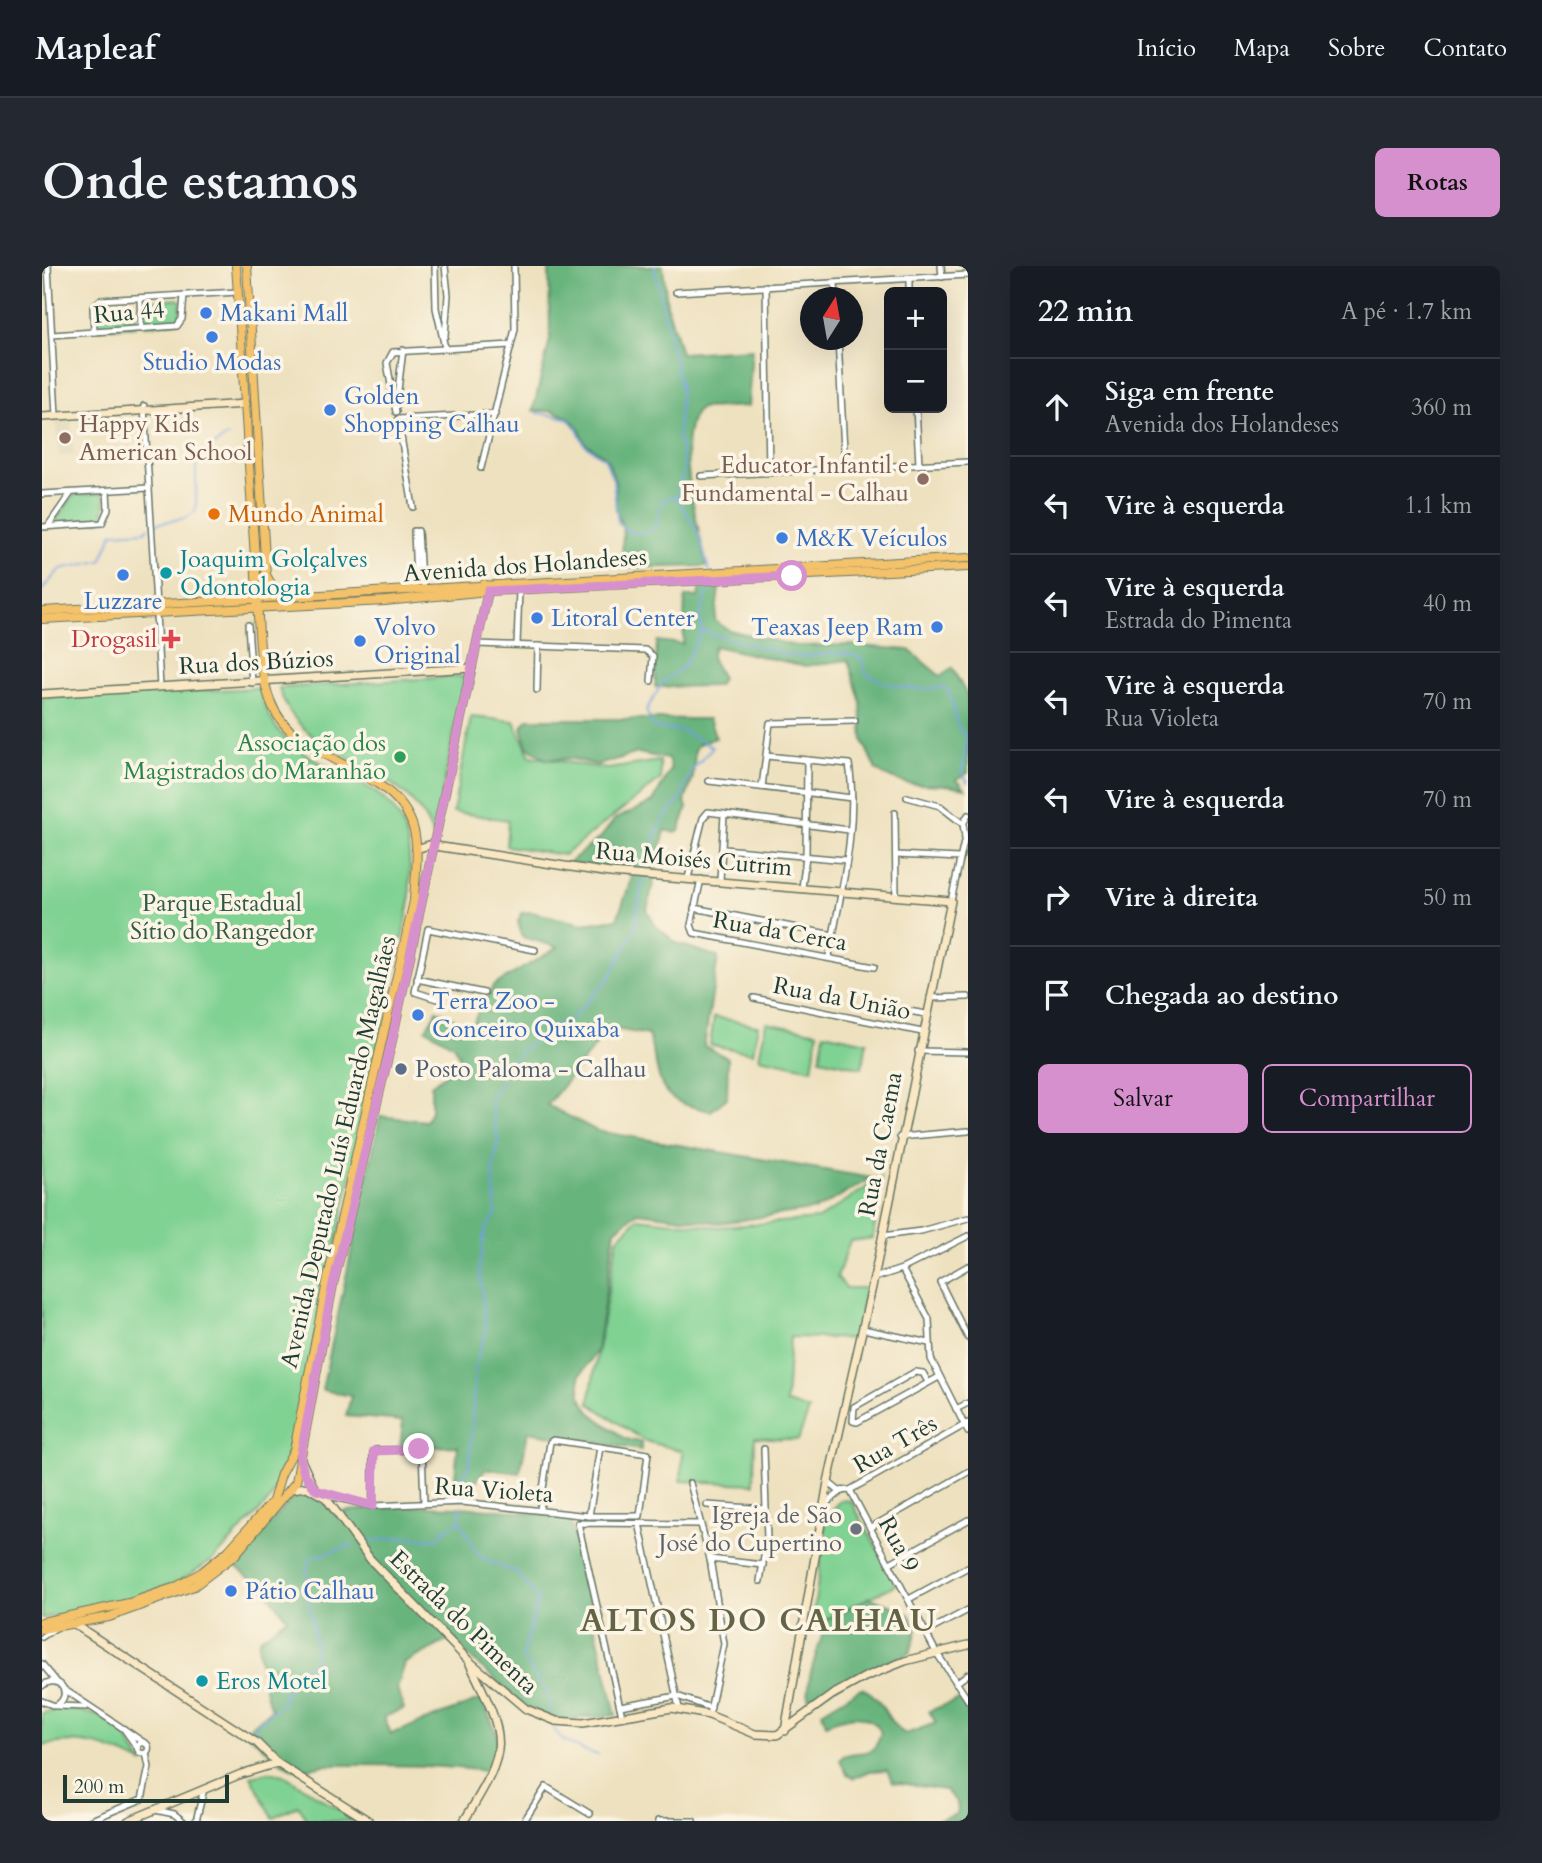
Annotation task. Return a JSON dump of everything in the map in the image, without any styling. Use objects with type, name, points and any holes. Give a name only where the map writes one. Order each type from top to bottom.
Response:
[{"type":"main road","name":"Avenida Deputado Luís Eduardo Magalhães","points":[[42,1622],[129,1604],[176,1587],[202,1572],[228,1551],[276,1497],[286,1464],[294,1450],[327,1282],[414,901],[416,849],[411,821],[397,801],[293,734],[274,710],[265,682],[236,266]]},
{"type":"main road","points":[[247,266],[265,575],[274,589],[289,598]]},
{"type":"main road","points":[[250,468],[253,474],[260,476]]},
{"type":"main road","name":"Avenida dos Holandeses","points":[[258,604],[289,598],[720,575],[968,558]]},
{"type":"main road","name":"Avenida dos Holandeses","points":[[720,575],[968,567]]},
{"type":"main road","name":"Avenida dos Holandeses","points":[[42,611],[385,601],[486,588],[519,590],[702,576]]},
{"type":"main road","name":"Avenida Deputado Luís Eduardo Magalhães","points":[[42,1629],[89,1622],[165,1599],[204,1580],[235,1555],[291,1489],[299,1471],[333,1284],[411,952],[477,644],[486,588]]},
{"type":"main road","name":"Avenida dos Holandeses","points":[[42,619],[156,609]]},
{"type":"main road","points":[[286,1464],[295,1463],[299,1471]]},
{"type":"street","points":[[48,266],[56,414]]},
{"type":"street","points":[[435,266],[436,307],[445,348]]},
{"type":"street","points":[[444,339],[448,295],[445,266]]},
{"type":"street","points":[[481,468],[512,345],[515,320],[514,266]]},
{"type":"street","points":[[941,266],[942,277]]},
{"type":"street","points":[[676,292],[968,275]]},
{"type":"street","points":[[909,279],[909,287]]},
{"type":"street","points":[[835,283],[835,287]]},
{"type":"street","points":[[766,286],[769,472]]},
{"type":"street","points":[[94,332],[93,310],[97,301],[238,292]]},
{"type":"street","name":"Rua 44","points":[[52,335],[179,324],[184,295]]},
{"type":"street","points":[[140,298],[141,329]]},
{"type":"street","points":[[42,302],[50,302]]},
{"type":"street","points":[[403,351],[396,412],[387,361],[391,354],[403,351],[512,345]]},
{"type":"street","points":[[839,350],[845,468]]},
{"type":"street","points":[[42,415],[246,402]]},
{"type":"street","points":[[144,408],[160,687]]},
{"type":"street","points":[[916,413],[919,464]]},
{"type":"street","points":[[413,507],[398,419],[495,414]]},
{"type":"street","points":[[701,476],[968,462]]},
{"type":"street","points":[[42,494],[149,488]]},
{"type":"street","points":[[45,527],[102,523],[108,509],[107,491]]},
{"type":"street","points":[[45,527],[71,492]]},
{"type":"street","points":[[54,493],[60,506]]},
{"type":"street","points":[[412,591],[416,579],[416,531],[421,579],[426,590]]},
{"type":"street","points":[[517,645],[519,590]]},
{"type":"street","points":[[248,625],[252,683]]},
{"type":"street","points":[[477,644],[649,650],[653,656],[651,681]]},
{"type":"street","points":[[537,690],[538,646]]},
{"type":"street","name":"Rua dos Búzios","points":[[42,694],[472,668]]},
{"type":"street","points":[[762,788],[768,729],[774,722],[855,721]]},
{"type":"street","points":[[766,756],[840,761],[849,764],[852,798],[846,860],[829,956]]},
{"type":"street","points":[[802,888],[806,856],[807,760]]},
{"type":"street","points":[[709,781],[852,798]]},
{"type":"street","points":[[907,797],[940,806],[962,824],[968,815]]},
{"type":"street","points":[[688,878],[705,815],[711,812],[849,830]]},
{"type":"street","points":[[895,813],[896,896]]},
{"type":"street","points":[[720,880],[724,815]]},
{"type":"street","name":"Rua da Caema","points":[[785,1731],[828,1482],[874,1278],[922,1032],[967,837],[962,824]]},
{"type":"street","points":[[416,849],[434,845]]},
{"type":"street","name":"Rua Moisés Cutrim","points":[[434,845],[630,875],[720,880],[951,901]]},
{"type":"street","points":[[724,849],[846,860]]},
{"type":"street","points":[[897,855],[960,858]]},
{"type":"street","name":"Rua da Cerca","points":[[701,879],[690,929],[694,933],[829,956],[874,967]]},
{"type":"street","points":[[694,908],[833,935]]},
{"type":"street","points":[[437,999],[416,993],[429,928],[536,950]]},
{"type":"street","points":[[411,952],[423,951]]},
{"type":"street","points":[[411,952],[421,958]]},
{"type":"street","points":[[417,979],[484,993]]},
{"type":"street","points":[[930,998],[968,997]]},
{"type":"street","name":"Rua da União","points":[[754,998],[922,1032]]},
{"type":"street","points":[[879,1006],[926,1014]]},
{"type":"street","points":[[918,1051],[968,1052]]},
{"type":"street","points":[[900,1137],[968,1132]]},
{"type":"street","points":[[882,1236],[921,1231],[968,1218]]},
{"type":"street","points":[[874,1278],[902,1269],[968,1236]]},
{"type":"street","points":[[968,1266],[940,1282],[968,1338]]},
{"type":"street","points":[[902,1269],[927,1314],[931,1359],[968,1432]]},
{"type":"street","points":[[863,1329],[929,1343]]},
{"type":"street","points":[[928,1382],[923,1373],[915,1372],[853,1407],[853,1421],[857,1422],[939,1377]]},
{"type":"street","points":[[956,1409],[968,1403]]},
{"type":"street","name":"Rua Três","points":[[823,1508],[831,1497],[850,1490],[966,1424]]},
{"type":"street","points":[[540,1509],[550,1442],[600,1447],[589,1516]]},
{"type":"street","name":"Rua Violeta","points":[[319,1492],[373,1506],[462,1502],[589,1516],[640,1516],[648,1454],[600,1447]]},
{"type":"street","points":[[760,1581],[766,1509],[764,1449]]},
{"type":"street","points":[[373,1506],[373,1453],[376,1450],[422,1450],[425,1503]]},
{"type":"street","name":"Estrada do Pimenta","points":[[300,1458],[304,1473],[335,1509],[370,1559],[468,1660],[526,1709],[556,1721],[583,1723],[678,1708],[710,1712],[762,1735],[785,1731]]},
{"type":"street","points":[[870,1528],[968,1472]]},
{"type":"street","name":"Rua Três","points":[[828,1482],[842,1491]]},
{"type":"street","points":[[620,1706],[677,1696],[710,1712],[724,1644],[712,1559],[690,1483]]},
{"type":"street","points":[[291,1489],[304,1486],[319,1492]]},
{"type":"street","name":"Rua 9","points":[[850,1490],[936,1653],[968,1700]]},
{"type":"street","points":[[335,1509],[346,1499]]},
{"type":"street","points":[[707,1505],[766,1509]]},
{"type":"street","points":[[890,1563],[968,1520]]},
{"type":"street","points":[[622,1716],[578,1523],[701,1524]]},
{"type":"street","points":[[639,1523],[677,1696],[678,1718]]},
{"type":"street","points":[[712,1559],[763,1565]]},
{"type":"street","points":[[909,1599],[968,1567]]},
{"type":"street","points":[[926,1632],[968,1610]]},
{"type":"street","points":[[89,1622],[87,1627],[91,1634]]},
{"type":"street","points":[[74,1624],[257,1743],[277,1763],[367,1820]]},
{"type":"street","points":[[42,1637],[57,1627]]},
{"type":"street","points":[[785,1731],[832,1695],[856,1681],[887,1668],[968,1645]]},
{"type":"street","points":[[464,1821],[490,1779],[500,1750],[497,1727],[468,1660]]},
{"type":"street","points":[[42,1664],[65,1690],[146,1744],[148,1748],[146,1752],[149,1767],[142,1799],[89,1821]]},
{"type":"street","points":[[956,1683],[968,1674]]},
{"type":"street","points":[[478,1680],[480,1675],[487,1676]]},
{"type":"street","points":[[42,1686],[56,1681]]},
{"type":"street","points":[[42,1701],[53,1706],[62,1702],[65,1690]]},
{"type":"street","points":[[42,1708],[81,1705],[93,1709]]},
{"type":"street","points":[[124,1729],[138,1749],[146,1752]]},
{"type":"street","points":[[138,1749],[139,1744],[146,1744]]},
{"type":"street","points":[[128,1821],[204,1789],[277,1763]]},
{"type":"street","points":[[524,1821],[546,1787],[590,1814]]},
{"type":"street","points":[[196,1821],[204,1789]]},
{"type":"street","points":[[156,1810],[174,1814],[183,1821]]},
{"type":"street","points":[[657,1821],[693,1821]]},
{"type":"shaded area","name":"Happy Kids American School","points":[[71,420],[74,455],[59,456],[56,421]]},
{"type":"green space","points":[[549,266],[663,266],[667,305],[681,353],[752,349],[748,406],[700,408],[692,421],[688,439],[690,484],[707,566],[622,568],[623,528],[616,510],[615,480],[606,457],[585,443],[579,428],[568,417],[552,411],[533,411],[550,339]]},
{"type":"green space","points":[[143,301],[181,301],[179,321],[144,326]]},
{"type":"green space","points":[[135,306],[136,326],[97,329],[96,311]]},
{"type":"green space","points":[[104,493],[105,508],[100,521],[54,523],[74,495]]},
{"type":"green space","points":[[700,586],[719,588],[715,621],[729,630],[796,646],[851,645],[909,650],[940,676],[952,668],[968,697],[968,773],[957,779],[965,788],[900,781],[876,770],[863,741],[861,703],[848,660],[805,666],[714,646],[711,658],[722,678],[718,686],[655,687],[657,641],[683,644],[685,597],[698,597]]},
{"type":"green space","name":"Associação dos Magistrados do Maranhão","points":[[465,676],[433,837],[421,812],[402,792],[309,733],[291,713],[279,688]]},
{"type":"green space","name":"Parque Estadual Sítio do Rangedor","points":[[259,688],[277,729],[287,740],[301,751],[367,787],[382,797],[394,810],[406,835],[409,863],[410,902],[292,1450],[270,1500],[214,1559],[176,1583],[97,1610],[42,1618],[42,698]]},
{"type":"green space","points":[[471,717],[514,721],[530,756],[607,769],[660,761],[661,779],[564,855],[506,846],[508,820],[453,812]]},
{"type":"green space","points":[[528,719],[709,719],[716,738],[699,744],[695,750],[693,778],[685,801],[687,808],[679,831],[675,833],[665,830],[647,910],[655,925],[676,943],[718,957],[704,1046],[728,1058],[727,1098],[711,1111],[678,1102],[663,1087],[648,1035],[610,1028],[547,1105],[597,1131],[872,1178],[817,1209],[720,1223],[638,1212],[615,1230],[597,1351],[580,1375],[580,1396],[590,1412],[604,1423],[626,1439],[641,1442],[641,1450],[528,1432],[520,1473],[486,1469],[479,1476],[467,1499],[453,1498],[458,1446],[400,1448],[403,1421],[346,1416],[351,1396],[322,1390],[380,1116],[426,1121],[431,1111],[431,1085],[462,1061],[453,1045],[426,1029],[437,1010],[470,1027],[493,986],[558,947],[522,937],[518,921],[522,913],[531,912],[583,924],[617,919],[634,872],[568,863],[601,837],[615,819],[653,802],[671,769],[668,759],[638,753],[598,765],[573,759],[546,759],[527,747],[522,727]]},
{"type":"green space","points":[[714,1017],[758,1025],[753,1053],[710,1045]]},
{"type":"green space","points":[[766,1022],[818,1032],[812,1069],[759,1058]]},
{"type":"green space","points":[[824,1033],[867,1042],[862,1068],[820,1059]]},
{"type":"green space","points":[[881,1178],[873,1238],[850,1241],[837,1277],[846,1288],[865,1288],[857,1339],[790,1337],[786,1403],[809,1410],[798,1440],[755,1437],[754,1484],[681,1481],[683,1451],[645,1441],[589,1403],[617,1239],[638,1218],[719,1227],[818,1219]]},
{"type":"green space","points":[[303,1493],[316,1497],[334,1513],[423,1506],[482,1508],[570,1519],[616,1715],[557,1720],[528,1709],[450,1639],[405,1663],[397,1689],[404,1709],[384,1717],[391,1734],[482,1699],[498,1736],[491,1772],[390,1765],[328,1765],[295,1769],[279,1761],[245,1731],[272,1709],[262,1675],[259,1639],[287,1618],[263,1588],[233,1564],[295,1495]]},
{"type":"green space","points":[[841,1500],[851,1501],[897,1584],[812,1626],[826,1519]]},
{"type":"green space","points":[[870,1597],[909,1615],[917,1630],[910,1653],[855,1676],[810,1701],[810,1675],[827,1619]]},
{"type":"green space","points":[[861,1688],[875,1697],[893,1724],[906,1734],[936,1723],[929,1711],[961,1699],[968,1709],[968,1774],[964,1777],[968,1785],[968,1821],[933,1821],[955,1815],[958,1810],[957,1802],[945,1790],[893,1782],[887,1770],[870,1771],[854,1778],[847,1774],[840,1760],[843,1756],[871,1750],[881,1732],[863,1717],[842,1718],[826,1724],[822,1712]]},
{"type":"green space","points":[[62,1709],[89,1713],[113,1724],[126,1737],[144,1764],[95,1745],[70,1742],[42,1746],[42,1713]]},
{"type":"green space","points":[[270,1772],[284,1775],[356,1821],[307,1821],[298,1805],[273,1818],[251,1776]]},
{"type":"waterway","points":[[654,266],[681,390],[678,434],[684,468],[677,497],[699,534],[709,571]]},
{"type":"waterway","points":[[537,413],[567,418],[577,428],[584,444],[605,459],[613,480],[618,523],[626,530],[640,533],[655,528],[662,503],[675,497]]},
{"type":"waterway","points":[[154,524],[185,518],[196,511],[196,458],[228,436]]},
{"type":"waterway","points":[[42,590],[60,569],[101,561],[113,533],[145,531],[149,527]]},
{"type":"waterway","points":[[711,583],[699,618],[702,630],[793,656],[845,653],[862,659],[865,672],[882,682],[923,689],[943,687],[949,692],[958,726],[967,740],[962,772],[968,782]]},
{"type":"waterway","points":[[643,873],[660,824],[681,798],[692,770],[713,747],[682,731],[655,728],[646,711],[662,683],[684,666],[702,630]]},
{"type":"waterway","points":[[459,1498],[461,1483],[470,1461],[475,1367],[486,1330],[479,1267],[485,1230],[496,1214],[493,1172],[498,1140],[491,1104],[493,1094],[521,1051],[551,1027],[572,1018],[609,979],[635,929],[642,879]]},
{"type":"waterway","points":[[363,1542],[405,1537],[438,1539],[444,1530],[460,1521],[460,1507]]},
{"type":"waterway","points":[[460,1521],[475,1551],[485,1560],[516,1572],[538,1599],[522,1657],[548,1693],[551,1715]]},
{"type":"waterway","points":[[253,1732],[258,1723],[282,1704],[292,1674],[312,1665],[314,1660],[314,1634],[306,1583],[310,1558],[353,1545]]},
{"type":"waterway","points":[[552,1724],[564,1740],[598,1755]]},
{"type":"place","name":"Makani Mall","points":[[206,313]]},
{"type":"place","name":"Studio Modas","points":[[212,337]]},
{"type":"place","name":"Golden Shopping Calhau","points":[[330,410]]},
{"type":"place","name":"Happy Kids American School","points":[[65,438]]},
{"type":"place","name":"Educator Infantil e Fundamental - Calhau","points":[[923,479]]},
{"type":"place","name":"Mundo Animal","points":[[214,514]]},
{"type":"place","name":"M&K Veículos","points":[[782,538]]},
{"type":"place","name":"Joaquim Golçalves Odontologia","points":[[166,573]]},
{"type":"place","name":"Luzzare","points":[[123,575]]},
{"type":"place","name":"Litoral Center","points":[[537,618]]},
{"type":"place","name":"Teaxas Jeep Ram","points":[[937,627]]},
{"type":"place","name":"Drogasil","points":[[171,639]]},
{"type":"place","name":"Volvo Original","points":[[360,641]]},
{"type":"place","name":"Associação dos Magistrados do Maranhão","points":[[400,757]]},
{"type":"place","name":"Terra Zoo - Conceiro Quixaba","points":[[418,1015]]},
{"type":"place","name":"Posto Paloma - Calhau","points":[[401,1069]]},
{"type":"place","name":"Igreja de São José do Cupertino","points":[[856,1529]]},
{"type":"place","name":"Pátio Calhau","points":[[231,1591]]},
{"type":"place","name":"Eros Motel","points":[[202,1681]]},
{"type":"district","name":"ALTOS DO CALHAU","points":[[759,1620]]},
{"type":"route","points":[[419,1449],[374,1451],[373,1506],[322,1494],[304,1473],[300,1458],[333,1284],[392,1040],[488,591],[792,576]]}]
